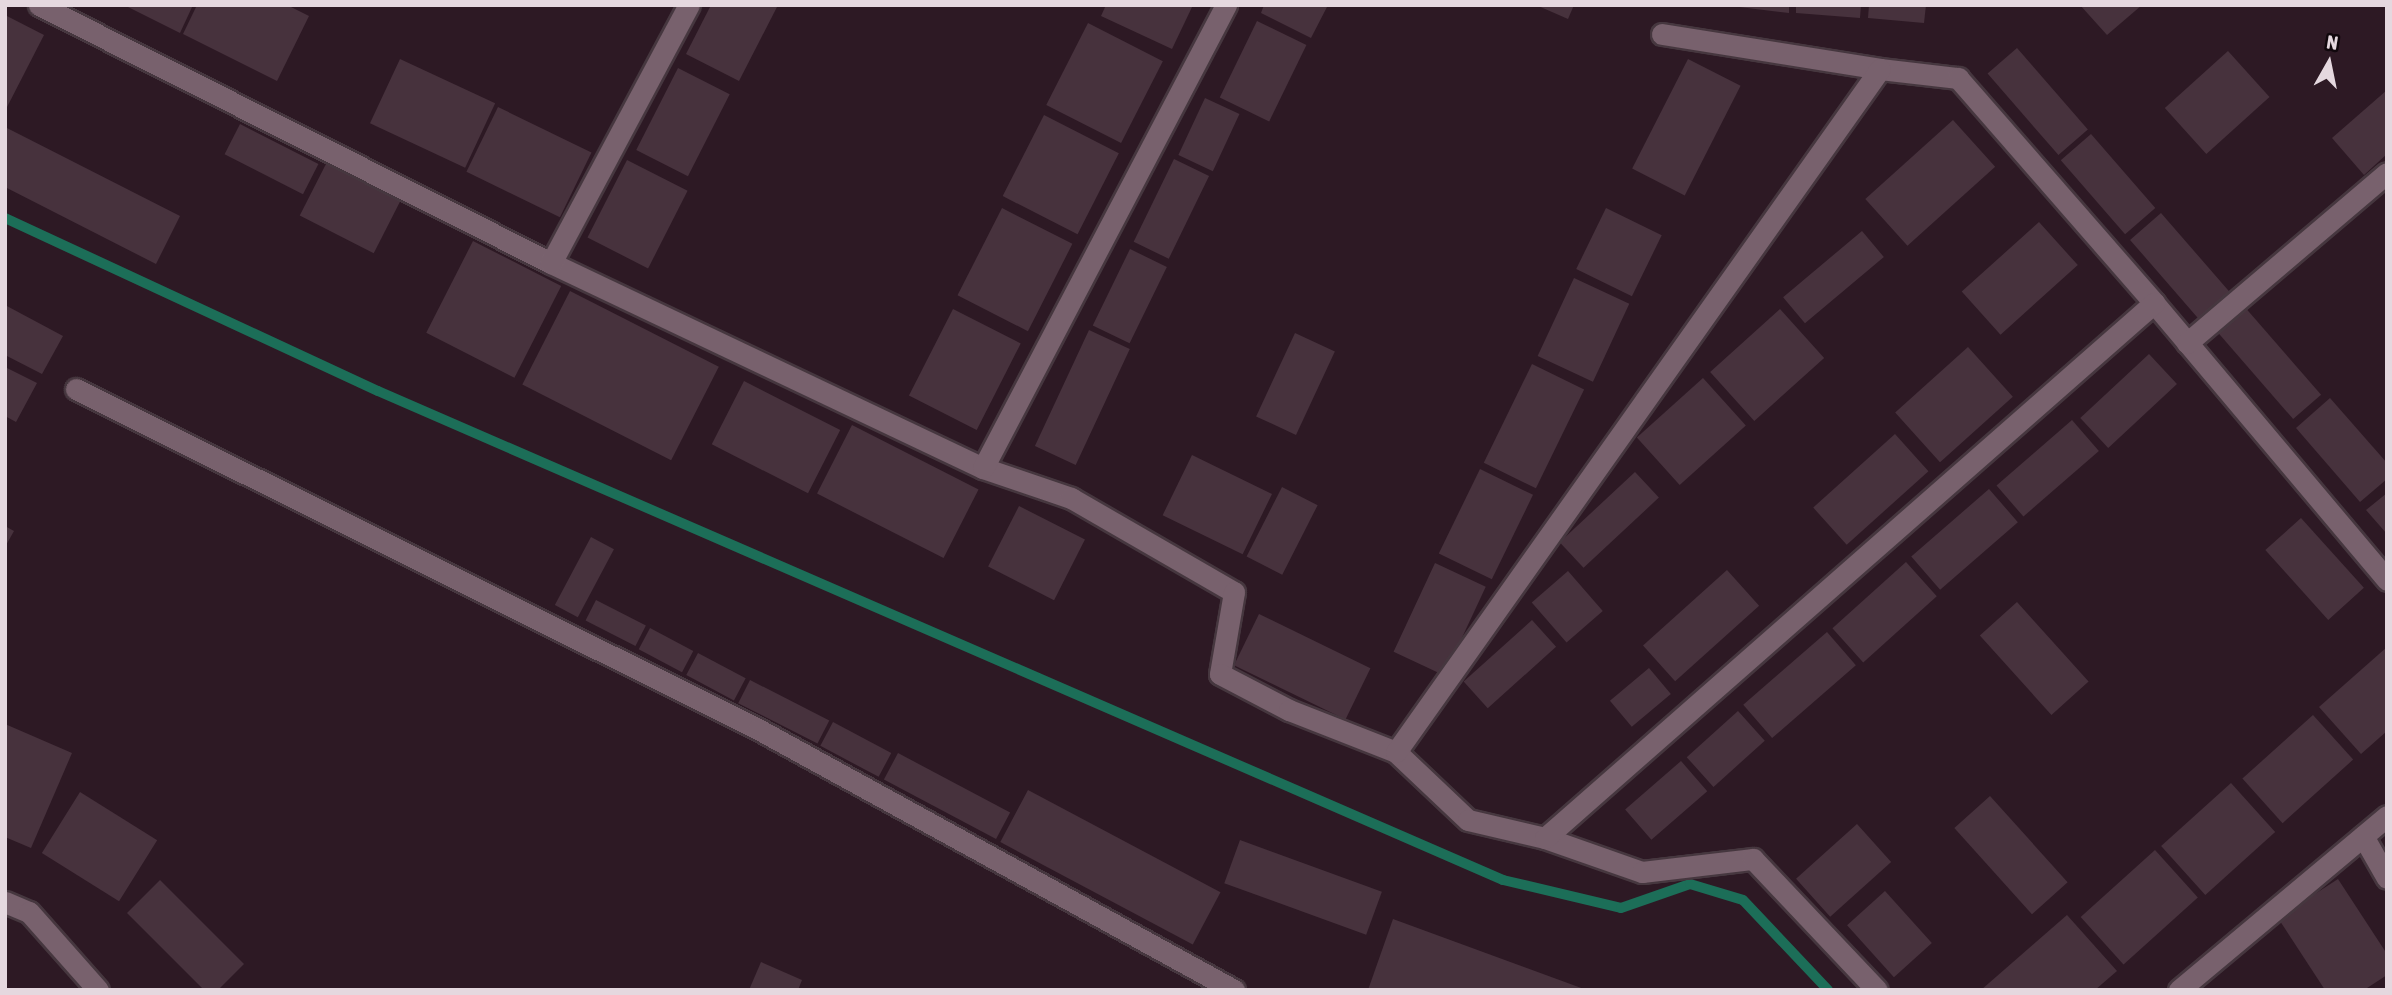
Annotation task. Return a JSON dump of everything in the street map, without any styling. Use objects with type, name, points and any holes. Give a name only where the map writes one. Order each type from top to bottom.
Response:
[{"type":"street","points":[[39,5],[551,263],[983,468],[1071,498],[1234,592],[1220,674],[1289,710],[1396,752],[1468,820],[1545,838],[1642,872],[1754,859],[1877,990]]},
{"type":"street","points":[[551,263],[689,5]]},
{"type":"street","points":[[983,468],[1226,5]]},
{"type":"street","points":[[1661,34],[1880,69],[1958,78],[2154,303],[2387,580]]},
{"type":"street","points":[[1396,752],[1880,69]]},
{"type":"street","points":[[2187,343],[2387,173]]},
{"type":"street","points":[[1545,838],[2154,303]]},
{"type":"street","points":[[76,389],[758,729],[1234,990]]},
{"type":"street","points":[[2179,990],[2387,816]]},
{"type":"street","points":[[2363,836],[2387,877]]},
{"type":"street","points":[[5,902],[29,912],[98,990]]},
{"type":"building","points":[[124,5],[193,5],[180,33]]},
{"type":"building","points":[[197,5],[287,5],[309,16],[277,81],[183,34]]},
{"type":"building","points":[[711,5],[778,5],[739,81],[686,54]]},
{"type":"building","points":[[1106,5],[1193,5],[1172,49],[1101,16]]},
{"type":"building","points":[[1264,5],[1328,5],[1311,38],[1261,13]]},
{"type":"building","points":[[1536,5],[1574,5],[1568,19]]},
{"type":"building","points":[[1723,5],[1789,5],[1789,13]]},
{"type":"building","points":[[1796,5],[1861,5],[1860,18],[1796,13]]},
{"type":"building","points":[[1869,5],[1926,5],[1924,23],[1868,18]]},
{"type":"building","points":[[2080,5],[2142,5],[2107,35]]},
{"type":"building","points":[[5,15],[44,35],[5,111]]},
{"type":"building","points":[[1257,21],[1306,45],[1269,122],[1220,97]]},
{"type":"building","points":[[1088,23],[1163,61],[1121,143],[1046,105]]},
{"type":"building","points":[[2017,48],[2088,130],[2058,155],[1988,74]]},
{"type":"building","points":[[2228,51],[2269,97],[2206,154],[2165,108]]},
{"type":"building","points":[[400,59],[495,103],[465,168],[370,123]]},
{"type":"building","points":[[1688,59],[1741,86],[1685,195],[1632,169]]},
{"type":"building","points":[[678,68],[730,94],[688,176],[636,150]]},
{"type":"building","points":[[2387,90],[2387,154],[2364,175],[2332,138]]},
{"type":"building","points":[[1205,98],[1239,114],[1213,171],[1178,155]]},
{"type":"building","points":[[498,107],[591,153],[560,217],[466,172]]},
{"type":"building","points":[[1044,115],[1119,153],[1078,234],[1003,196]]},
{"type":"building","points":[[1953,120],[1995,167],[1907,246],[1865,199]]},
{"type":"building","points":[[240,124],[318,164],[303,194],[225,154]]},
{"type":"building","points":[[5,127],[180,216],[156,264],[5,187]]},
{"type":"building","points":[[2091,134],[2155,208],[2125,234],[2061,160]]},
{"type":"building","points":[[1174,159],[1209,176],[1169,259],[1134,242]]},
{"type":"building","points":[[627,160],[688,191],[648,268],[588,238]]},
{"type":"building","points":[[327,162],[401,200],[374,253],[300,215]]},
{"type":"building","points":[[1002,208],[1072,244],[1028,331],[958,295]]},
{"type":"building","points":[[1606,208],[1662,235],[1632,296],[1576,269]]},
{"type":"building","points":[[2161,213],[2229,291],[2198,318],[2130,240]]},
{"type":"building","points":[[2039,222],[2078,265],[2001,335],[1962,292]]},
{"type":"building","points":[[1862,231],[1884,257],[1805,323],[1783,297]]},
{"type":"building","points":[[473,241],[561,286],[514,378],[426,333]]},
{"type":"building","points":[[1130,249],[1167,267],[1130,343],[1093,325]]},
{"type":"building","points":[[1574,278],[1629,304],[1593,382],[1538,356]]},
{"type":"building","points":[[570,291],[719,367],[671,460],[522,385]]},
{"type":"building","points":[[5,305],[63,336],[42,374],[5,355]]},
{"type":"building","points":[[2243,305],[2321,395],[2293,419],[2215,329]]},
{"type":"building","points":[[953,309],[1021,344],[977,430],[909,395]]},
{"type":"building","points":[[1780,309],[1824,358],[1754,421],[1710,372]]},
{"type":"building","points":[[1089,330],[1130,349],[1076,465],[1035,446]]},
{"type":"building","points":[[1295,333],[1335,352],[1296,435],[1256,416]]},
{"type":"building","points":[[1968,347],[2013,397],[1940,462],[1895,413]]},
{"type":"building","points":[[2149,354],[2177,384],[2108,448],[2080,418]]},
{"type":"building","points":[[1532,364],[1584,389],[1536,488],[1484,463]]},
{"type":"building","points":[[5,367],[37,383],[16,422],[5,416]]},
{"type":"building","points":[[1703,378],[1746,426],[1680,485],[1637,438]]},
{"type":"building","points":[[744,381],[840,430],[808,493],[712,444]]},
{"type":"building","points":[[2330,398],[2387,463],[2387,479],[2360,502],[2296,428]]},
{"type":"building","points":[[2072,420],[2099,451],[2023,517],[1997,486]]},
{"type":"building","points":[[852,425],[979,489],[944,558],[817,494]]},
{"type":"building","points":[[1895,434],[1928,471],[1847,545],[1813,508]]},
{"type":"building","points":[[1192,455],[1272,494],[1243,554],[1163,515]]},
{"type":"building","points":[[1480,469],[1533,495],[1492,579],[1439,553]]},
{"type":"building","points":[[1635,472],[1659,498],[1584,568],[1560,542]]},
{"type":"building","points":[[1282,487],[1318,505],[1282,575],[1247,556]]},
{"type":"building","points":[[1989,489],[2018,522],[1940,590],[1911,557]]},
{"type":"building","points":[[2387,493],[2387,534],[2366,510]]},
{"type":"building","points":[[1019,506],[1085,540],[1054,600],[988,567]]},
{"type":"building","points":[[2301,518],[2364,588],[2328,620],[2265,550]]},
{"type":"building","points":[[5,526],[14,531],[5,547]]},
{"type":"building","points":[[591,537],[614,549],[578,617],[555,605]]},
{"type":"building","points":[[1906,562],[1937,596],[1863,662],[1832,628]]},
{"type":"building","points":[[1435,563],[1486,587],[1444,675],[1394,652]]},
{"type":"building","points":[[1727,570],[1759,606],[1675,681],[1643,646]]},
{"type":"building","points":[[1568,571],[1603,611],[1567,642],[1532,602]]},
{"type":"building","points":[[596,600],[646,625],[635,646],[586,620]]},
{"type":"building","points":[[2017,602],[2089,682],[2051,715],[1980,635]]},
{"type":"building","points":[[1259,614],[1370,668],[1345,720],[1234,665]]},
{"type":"building","points":[[1532,620],[1556,647],[1488,708],[1464,682]]},
{"type":"building","points":[[650,628],[693,651],[682,672],[639,649]]},
{"type":"building","points":[[1827,632],[1856,665],[1772,738],[1743,705]]},
{"type":"building","points":[[2387,647],[2387,731],[2361,754],[2319,707]]},
{"type":"building","points":[[698,653],[746,678],[734,700],[686,675]]},
{"type":"building","points":[[1649,668],[1671,694],[1632,727],[1610,701]]},
{"type":"building","points":[[750,680],[829,720],[817,744],[738,703]]},
{"type":"building","points":[[1738,711],[1765,741],[1713,787],[1687,757]]},
{"type":"building","points":[[2313,715],[2353,760],[2283,823],[2242,779]]},
{"type":"building","points":[[833,722],[891,753],[879,777],[820,746]]},
{"type":"building","points":[[5,724],[72,753],[31,848],[5,837]]},
{"type":"building","points":[[898,753],[1010,813],[996,839],[884,779]]},
{"type":"building","points":[[1681,761],[1707,791],[1651,840],[1625,810]]},
{"type":"building","points":[[2231,783],[2275,832],[2205,895],[2161,846]]},
{"type":"building","points":[[1028,790],[1220,892],[1193,944],[1000,842]]},
{"type":"building","points":[[80,792],[157,840],[119,901],[42,853]]},
{"type":"building","points":[[1990,796],[2068,882],[2032,914],[1954,828]]},
{"type":"building","points":[[1857,824],[1891,862],[1830,917],[1796,879]]},
{"type":"building","points":[[1240,840],[1382,892],[1366,935],[1224,883]]},
{"type":"building","points":[[2155,850],[2198,898],[2124,964],[2081,917]]},
{"type":"building","points":[[2338,879],[2387,954],[2387,975],[2364,990],[2325,990],[2278,918]]},
{"type":"building","points":[[160,880],[244,964],[218,990],[204,990],[127,913]]},
{"type":"building","points":[[1885,891],[1932,943],[1894,977],[1847,925]]},
{"type":"building","points":[[2067,915],[2117,971],[2095,990],[1981,990]]},
{"type":"building","points":[[1393,919],[1584,989],[1584,990],[1368,990]]},
{"type":"building","points":[[761,962],[802,980],[798,990],[749,990]]},
{"type":"waterway","points":[[5,218],[378,391],[1503,880],[1621,908],[1690,884],[1743,900],[1828,990]]}]
